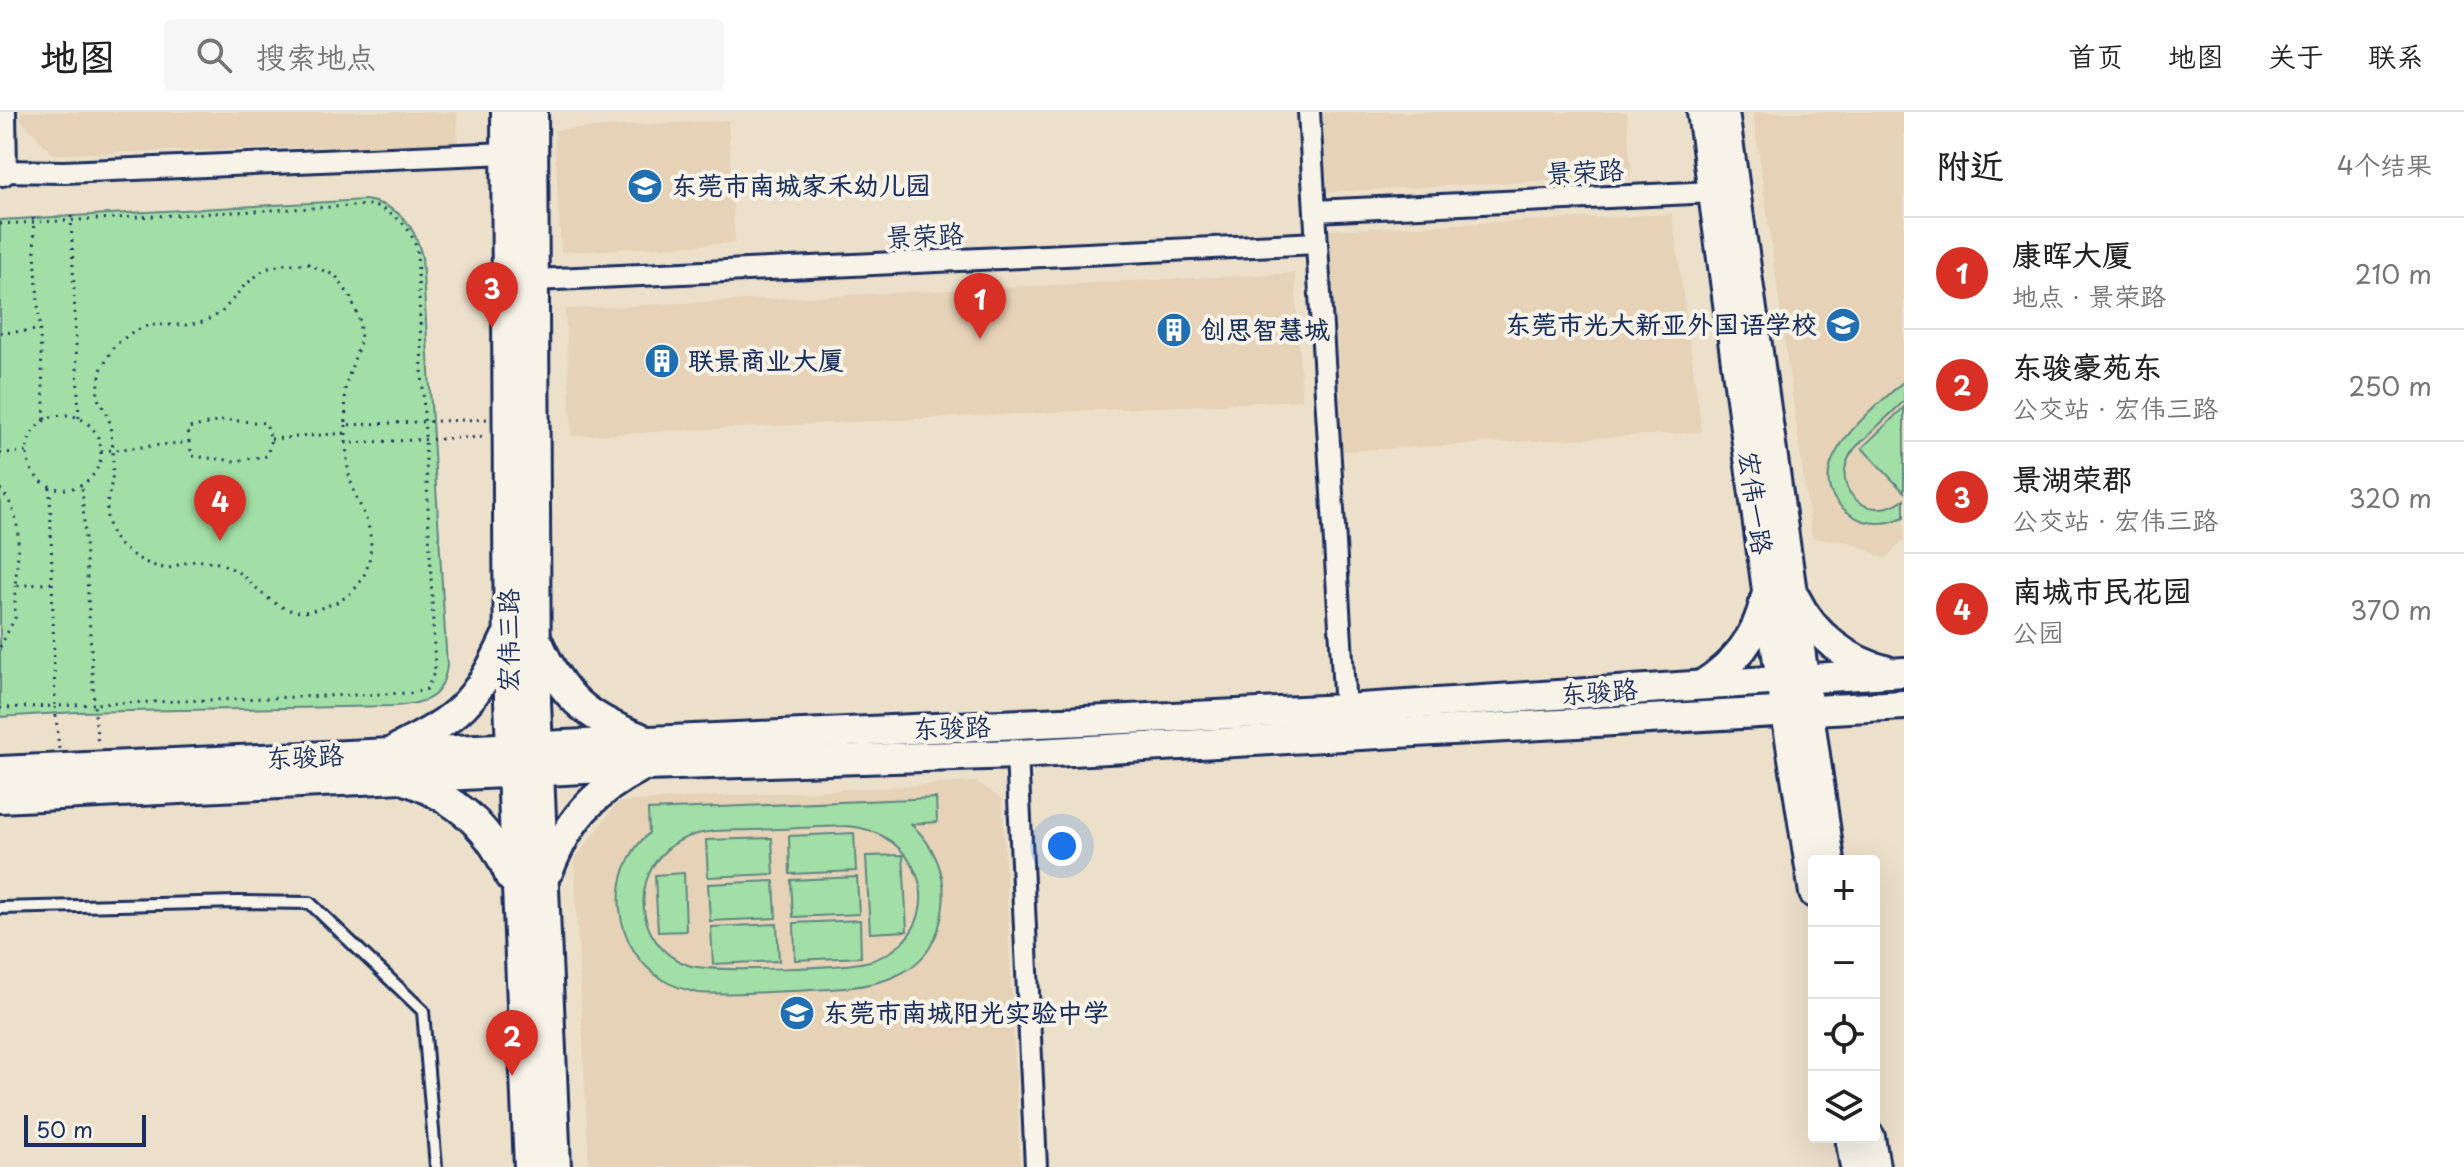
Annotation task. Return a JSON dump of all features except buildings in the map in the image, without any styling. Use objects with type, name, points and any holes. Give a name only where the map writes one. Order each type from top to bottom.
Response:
[{"type":"street","points":[[1,112],[1,171],[64,172],[507,153]]},
{"type":"street","name":"宏伟三路","points":[[506,112],[511,760],[529,1167]]},
{"type":"street","name":"宏伟三路","points":[[533,112],[539,758],[556,1167]]},
{"type":"street","points":[[1309,112],[1345,709]]},
{"type":"street","name":"宏伟一路","points":[[1702,112],[1797,711],[1829,855]]},
{"type":"street","name":"宏伟一路","points":[[1724,112],[1779,589]]},
{"type":"street","name":"景荣路","points":[[1315,211],[1713,192]]},
{"type":"street","name":"景荣路","points":[[535,280],[1317,243]]},
{"type":"street","points":[[1702,685],[1734,661],[1779,589],[1833,645],[1860,661],[1902,672]]},
{"type":"street","points":[[509,631],[478,692],[453,718],[394,765],[462,809],[488,834],[504,861],[516,893]]},
{"type":"street","points":[[537,639],[565,692],[589,715],[646,753],[585,806],[561,838],[545,882]]},
{"type":"street","name":"东骏路","points":[[0,771],[101,767],[394,765],[646,753],[1902,672]]},
{"type":"street","name":"东骏路","points":[[646,753],[1017,754],[1904,705]]},
{"type":"street","name":"宏伟一路","points":[[1797,711],[1810,855]]},
{"type":"street","points":[[1017,754],[1036,1167]]},
{"type":"street","name":"东骏路","points":[[0,798],[394,765]]},
{"type":"street","points":[[1851,1143],[1855,1167]]},
{"type":"street","points":[[1871,1143],[1875,1167]]},
{"type":"lane","points":[[0,908],[310,903],[423,1011],[436,1167]]},
{"type":"path","points":[[0,224],[371,205],[400,219],[414,236],[417,251],[435,670],[427,689],[411,693],[0,708]]},
{"type":"path","points":[[71,218],[79,418]]},
{"type":"path","points":[[34,220],[45,420]]},
{"type":"path","points":[[285,264],[308,264],[336,276],[351,298],[359,318],[361,339],[345,387],[346,433],[349,476],[372,542],[360,584],[340,602],[295,612],[274,604],[237,570],[224,565],[207,560],[167,568],[133,555],[116,542],[108,526],[106,509],[112,481],[113,450],[109,418],[97,397],[101,370],[114,346],[131,333],[149,325],[186,325],[212,318],[221,313],[244,286],[265,269],[285,264]]},
{"type":"path","points":[[0,333],[40,330]]},
{"type":"path","points":[[67,415],[79,418],[97,434],[101,451],[98,469],[82,486],[72,489],[50,487],[32,472],[26,452],[30,438],[45,420],[67,415]]},
{"type":"path","points":[[226,420],[266,423],[271,439],[267,456],[235,461],[192,456],[189,442],[188,428],[226,420]]},
{"type":"path","points":[[346,425],[426,421],[508,427]]},
{"type":"path","points":[[346,443],[427,439],[508,427]]},
{"type":"path","points":[[271,439],[346,433]]},
{"type":"path","points":[[101,451],[189,442]]},
{"type":"path","points":[[0,453],[26,452]]},
{"type":"path","points":[[82,486],[94,704],[101,767]]},
{"type":"path","points":[[50,487],[55,706],[61,768]]},
{"type":"path","points":[[0,489],[7,497],[20,533],[15,618],[0,647]]},
{"type":"path","points":[[15,586],[53,583]]},
{"type":"shaded area","points":[[21,112],[457,112],[458,143],[53,154],[21,120]]},
{"type":"shaded area","points":[[1323,112],[1627,112],[1631,176],[1328,192]]},
{"type":"shaded area","name":"东莞市光大新亚外国语学校","points":[[1753,112],[1904,112],[1904,539],[1885,559],[1850,542],[1812,538]]},
{"type":"shaded area","name":"东莞市南城家禾幼儿园","points":[[728,120],[735,243],[561,252],[554,130]]},
{"type":"shaded area","points":[[1672,214],[1702,432],[1343,451],[1330,230]]},
{"type":"shaded area","points":[[1295,273],[1302,400],[572,436],[565,309]]},
{"type":"shaded area","name":"东莞市南城阳光实验中学","points":[[977,782],[1002,799],[1020,1167],[589,1167],[574,860],[618,802]]},
{"type":"green space","points":[[365,200],[387,206],[403,218],[415,235],[422,257],[447,666],[437,692],[417,703],[396,706],[76,712],[0,717],[0,220]]},
{"type":"green space","points":[[1904,381],[1904,401],[1855,448],[1847,462],[1845,476],[1847,488],[1864,505],[1876,508],[1890,506],[1904,499],[1904,517],[1883,523],[1863,521],[1850,514],[1834,497],[1828,479],[1832,461],[1857,424]]},
{"type":"green space","points":[[1904,407],[1904,492],[1862,448]]},
{"type":"green space","points":[[936,798],[937,822],[911,824],[926,841],[941,872],[944,894],[937,934],[925,955],[908,969],[888,979],[864,985],[721,994],[698,993],[671,985],[646,966],[633,949],[624,930],[620,910],[620,889],[625,868],[635,849],[649,833],[648,810]],"holes":[[[836,826],[872,831],[892,842],[907,857],[917,875],[921,895],[919,915],[909,934],[892,951],[878,958],[856,964],[807,967],[701,967],[688,965],[670,955],[649,929],[644,900],[649,875],[656,861],[678,841],[717,831]]]},
{"type":"green space","points":[[854,833],[856,871],[790,874],[789,836]]},
{"type":"green space","points":[[772,838],[774,874],[708,877],[706,840]]},
{"type":"green space","points":[[903,855],[907,931],[870,933],[866,856]]},
{"type":"green space","points":[[684,873],[686,931],[658,932],[655,875]]},
{"type":"green space","points":[[857,877],[859,914],[793,917],[791,880]]},
{"type":"green space","points":[[774,881],[776,918],[710,921],[708,884]]},
{"type":"green space","points":[[860,920],[861,957],[795,960],[794,923]]},
{"type":"green space","points":[[777,924],[779,961],[713,964],[711,927]]},
{"type":"place","name":"东莞市南城家禾幼儿园","points":[[645,186]]},
{"type":"place","name":"东莞市光大新亚外国语学校","points":[[1843,325]]},
{"type":"place","name":"景湖荣郡","points":[[492,328]]},
{"type":"place","name":"创思智慧城","points":[[1174,330]]},
{"type":"place","name":"康晖大厦","points":[[980,339]]},
{"type":"place","name":"联景商业大厦","points":[[662,361]]},
{"type":"place","name":"南城市民花园","points":[[220,541]]},
{"type":"place","name":"东莞市南城阳光实验中学","points":[[797,1013]]},
{"type":"place","name":"东骏豪苑东","points":[[512,1076]]}]
